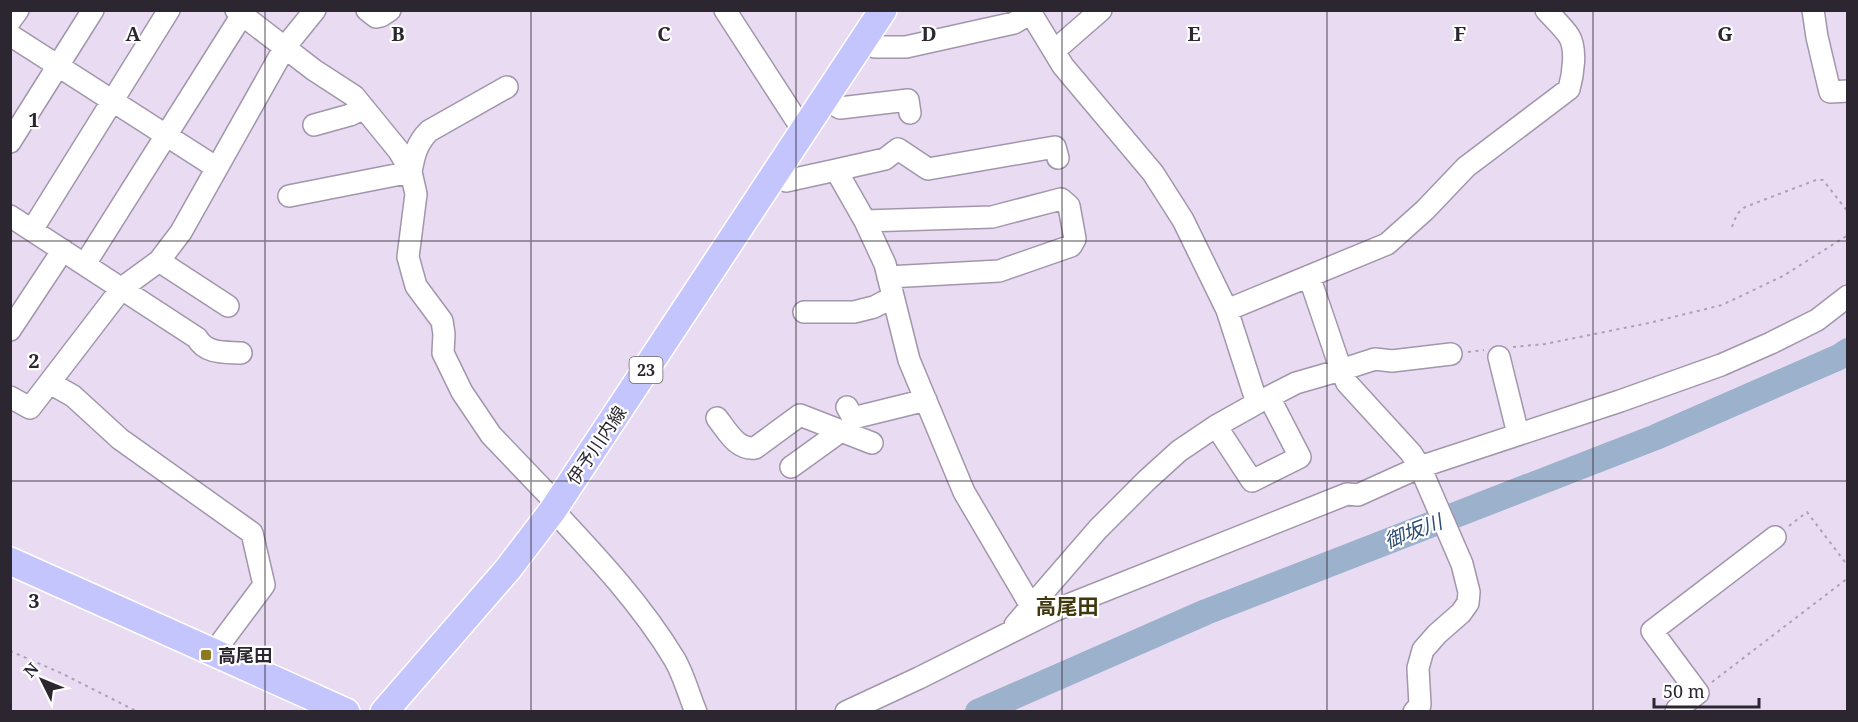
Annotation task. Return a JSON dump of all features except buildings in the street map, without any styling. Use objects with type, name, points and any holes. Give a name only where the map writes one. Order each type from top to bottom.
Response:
[{"type":"main road","name":"伊予川内線","points":[[384,711],[508,569],[555,507],[883,10]]},
{"type":"main road","points":[[10,561],[346,711]]},
{"type":"street","points":[[10,21],[18,10]]},
{"type":"street","points":[[13,132],[93,10]]},
{"type":"street","points":[[32,230],[169,10]]},
{"type":"street","points":[[10,397],[30,408],[122,288],[159,261],[181,232],[285,47],[315,10]]},
{"type":"street","points":[[367,10],[376,17],[390,10]]},
{"type":"street","points":[[725,10],[804,132]]},
{"type":"street","points":[[1054,51],[1101,10]]},
{"type":"street","points":[[1227,310],[1387,244],[1425,210],[1466,167],[1569,89],[1572,80],[1573,46],[1570,38],[1546,10]]},
{"type":"street","points":[[1813,10],[1830,92],[1848,91]]},
{"type":"street","points":[[863,41],[875,47],[906,47],[1014,23],[1030,12],[1063,66],[1153,173],[1183,220],[1227,310],[1263,400],[1299,457],[1252,481],[1216,426]]},
{"type":"street","points":[[85,264],[239,13],[314,70],[354,96],[399,151],[411,172],[416,194],[408,257],[416,286],[442,321],[443,353],[462,392],[491,435],[603,563],[647,619],[676,662],[696,711]]},
{"type":"street","points":[[10,35],[217,168]]},
{"type":"street","points":[[411,172],[414,154],[429,131],[507,87]]},
{"type":"street","points":[[825,99],[840,108],[908,100],[910,113]]},
{"type":"street","points":[[314,125],[350,115],[364,108]]},
{"type":"street","points":[[775,174],[786,181],[885,159],[898,149],[928,169],[1055,147],[1058,158]]},
{"type":"street","points":[[836,170],[865,221],[885,264],[909,360],[964,492],[1031,606]]},
{"type":"street","points":[[289,196],[411,172]]},
{"type":"street","points":[[865,221],[992,217],[1061,199],[1069,206],[1075,239],[1071,246],[1013,264],[999,271],[888,277]]},
{"type":"street","points":[[10,216],[197,338],[200,345],[213,352],[241,353]]},
{"type":"street","points":[[13,321],[63,250]]},
{"type":"street","points":[[159,261],[228,306]]},
{"type":"street","points":[[1309,276],[1347,383],[1411,453],[1421,470],[1462,564],[1469,592],[1468,603],[1461,613],[1423,650],[1418,668],[1421,709]]},
{"type":"street","points":[[846,711],[919,678],[1053,611],[1347,494],[1358,495],[1518,434],[1721,365],[1817,320],[1848,296]]},
{"type":"street","points":[[804,312],[854,312],[874,308],[893,297]]},
{"type":"street","points":[[1498,352],[1518,434]]},
{"type":"street","points":[[1008,633],[1090,538],[1147,480],[1179,451],[1216,426],[1302,381],[1376,359],[1392,361],[1451,354]]},
{"type":"street","points":[[50,383],[72,396],[120,439],[252,533],[264,585],[214,652]]},
{"type":"street","points":[[791,467],[847,423],[926,400]]},
{"type":"street","points":[[717,418],[739,446],[746,449],[755,448],[800,415],[847,423],[872,443]]},
{"type":"street","points":[[1676,711],[1698,693],[1652,631],[1775,537]]},
{"type":"path","points":[[1732,227],[1737,214],[1745,207],[1816,180],[1823,180],[1848,212]]},
{"type":"path","points":[[1451,354],[1498,352],[1545,344],[1626,328],[1722,305],[1783,276],[1848,235]]},
{"type":"path","points":[[1775,537],[1807,512],[1848,566]]},
{"type":"path","points":[[1698,693],[1848,578]]},
{"type":"path","points":[[10,651],[138,711]]},
{"type":"waterway","name":"御坂川","points":[[978,712],[1206,612],[1656,437],[1848,351]]},
{"type":"place","name":"高尾田","points":[[206,655]]},
{"type":"district","name":"高尾田","points":[[1067,606]]}]
